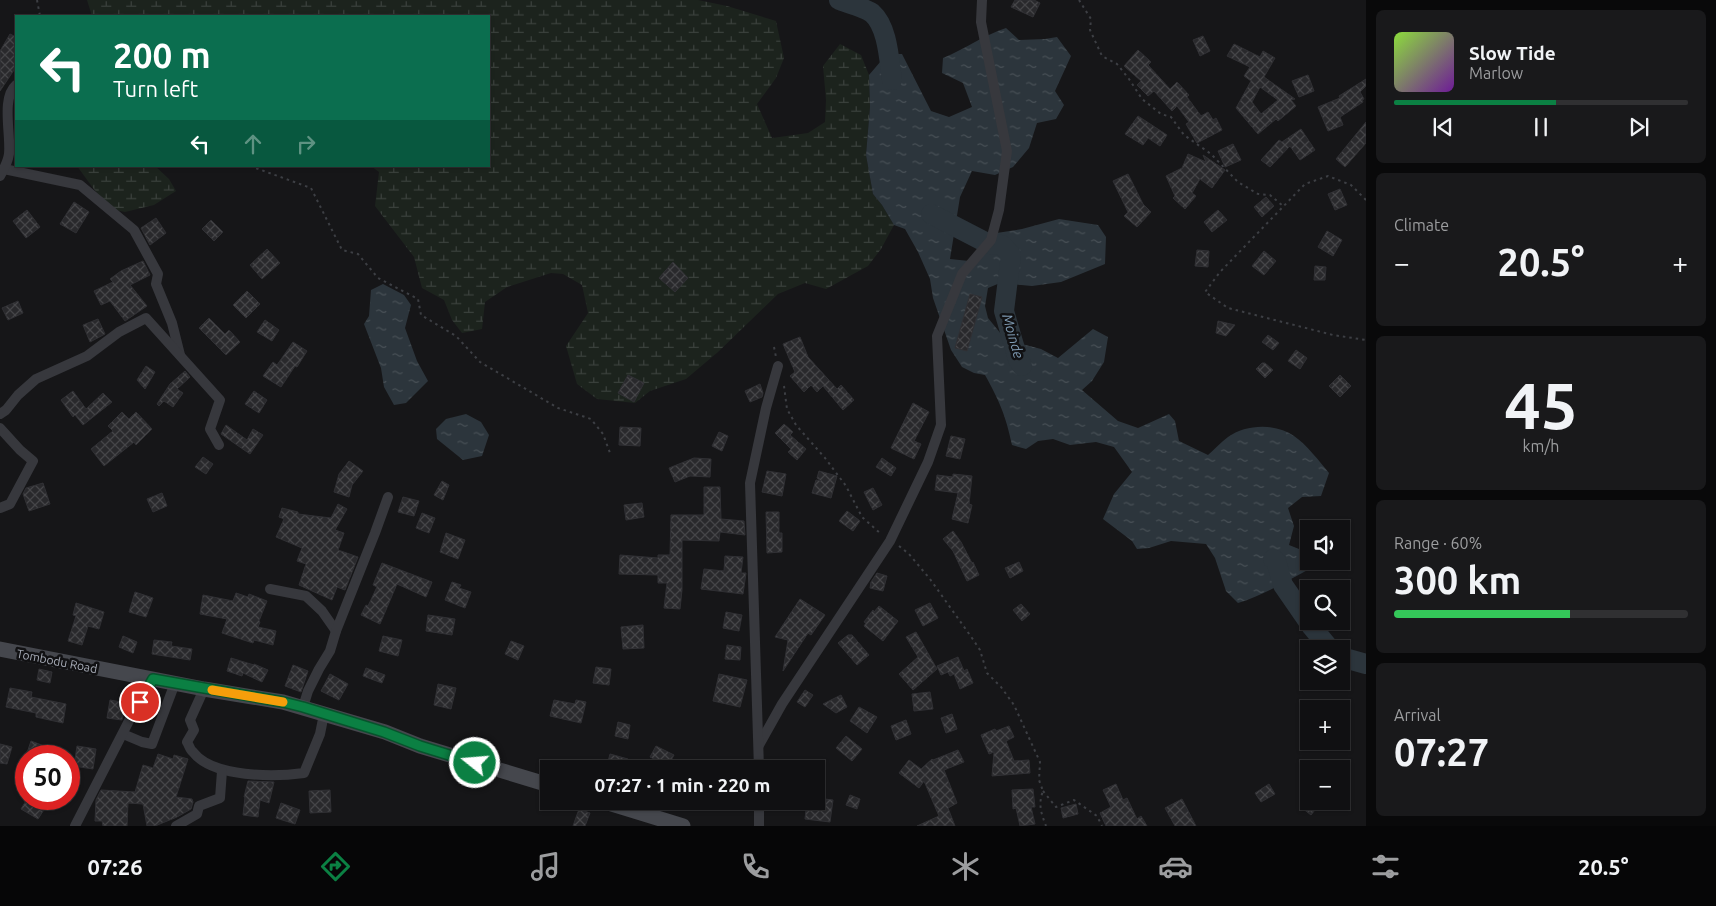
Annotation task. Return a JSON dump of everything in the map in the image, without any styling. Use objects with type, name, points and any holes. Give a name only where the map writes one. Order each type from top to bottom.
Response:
[{"type":"main road","name":"Tombodu Road","points":[[0,649],[204,689],[283,702],[540,782]]},
{"type":"main road","points":[[631,810],[683,826]]},
{"type":"street","points":[[759,745],[782,704],[890,542],[928,462],[941,426],[937,336],[962,274],[992,240],[999,210],[1006,151],[981,22],[982,0]]},
{"type":"street","points":[[15,86],[12,88],[7,107],[10,131],[9,156],[2,172],[80,185],[134,230],[158,274],[156,284],[172,323],[180,356]]},
{"type":"street","points":[[0,414],[36,379],[87,356],[119,332],[146,318],[220,400],[210,429],[219,446]]},
{"type":"street","points":[[759,760],[750,483],[766,408],[778,366]]},
{"type":"street","points":[[0,428],[32,461],[10,504],[0,508]]},
{"type":"street","points":[[303,707],[308,691],[330,652],[336,630],[388,497]]},
{"type":"street","points":[[270,589],[306,596],[322,611],[336,630]]},
{"type":"street","points":[[75,826],[133,713],[153,679]]},
{"type":"street","points":[[123,734],[152,744],[175,683]]},
{"type":"street","points":[[204,689],[190,720],[194,730],[187,742],[193,753],[204,762],[222,770],[279,777],[304,774],[320,734],[324,714]]},
{"type":"street","points":[[176,826],[197,814],[198,806],[220,798],[222,770]]},
{"type":"street","points":[[759,810],[759,826]]},
{"type":"path","points":[[37,0],[40,15]]},
{"type":"path","points":[[1079,0],[1091,19],[1090,30],[1102,56],[1117,64],[1142,99],[1161,114],[1171,117],[1184,135],[1211,154],[1238,182],[1258,194],[1270,196],[1283,206]]},
{"type":"path","points":[[253,167],[311,188],[342,250],[358,254],[378,278],[418,299],[422,315],[456,336],[480,362],[558,408],[591,419],[603,434],[610,453]]},
{"type":"path","points":[[1366,200],[1351,185],[1328,176],[1305,184],[1220,272],[1205,292],[1228,308],[1333,335],[1366,340]]},
{"type":"path","points":[[774,347],[784,384],[787,409],[796,425],[846,486],[862,517],[890,542],[902,547],[918,564],[980,650],[986,673],[1001,687],[1014,706],[1040,762],[1039,780],[1043,790],[1056,807],[1074,800],[1097,816],[1102,826]]},
{"type":"path","points":[[1043,790],[1039,801],[1040,812],[1046,826]]},
{"type":"green space","points":[[87,0],[698,0],[727,6],[776,21],[784,58],[776,78],[757,104],[772,138],[808,133],[825,122],[826,100],[823,66],[840,44],[861,55],[869,75],[870,107],[866,155],[873,194],[894,225],[881,249],[868,266],[826,289],[805,283],[778,294],[718,352],[686,379],[650,391],[635,403],[597,399],[577,384],[566,346],[588,313],[582,285],[563,274],[551,273],[507,287],[485,302],[482,329],[462,333],[452,320],[444,300],[422,288],[414,257],[375,206],[379,172],[372,167],[490,167],[490,15],[92,15]]},
{"type":"green space","points":[[78,167],[156,167],[169,179],[176,191],[154,205],[125,212],[111,209]]},
{"type":"water","points":[[1006,28],[1019,40],[1057,37],[1071,56],[1055,91],[1064,105],[1056,119],[1037,123],[1029,148],[1013,167],[995,175],[972,171],[960,197],[950,259],[969,261],[990,234],[1022,229],[1059,219],[1098,225],[1106,237],[1105,264],[1061,282],[1032,286],[1000,283],[988,288],[985,306],[988,318],[1006,340],[1041,349],[1058,358],[1093,329],[1108,337],[1104,362],[1092,381],[1082,390],[1118,421],[1138,428],[1169,414],[1175,421],[1179,441],[1208,455],[1228,437],[1252,428],[1270,427],[1279,429],[1299,439],[1329,473],[1321,496],[1302,497],[1288,508],[1294,526],[1289,545],[1300,549],[1300,570],[1308,570],[1270,590],[1238,603],[1226,591],[1215,558],[1206,544],[1171,541],[1149,548],[1137,549],[1132,541],[1103,519],[1114,494],[1132,472],[1114,447],[1096,442],[1070,445],[1053,439],[1038,441],[1026,449],[1012,445],[1002,408],[985,375],[974,373],[962,367],[951,350],[933,298],[930,279],[918,252],[905,229],[894,225],[873,194],[866,155],[870,107],[869,75],[887,54],[902,54],[931,111],[949,117],[972,107],[963,83],[942,73],[943,58]]},
{"type":"water","points":[[383,284],[404,295],[411,305],[405,328],[417,361],[428,381],[406,403],[394,405],[384,387],[381,368],[364,324],[369,316],[371,290]]},
{"type":"water","points":[[466,414],[481,422],[489,435],[482,456],[463,460],[437,439],[436,429],[446,419]]},
{"type":"building","points":[[1015,0],[1034,0],[1040,3],[1033,17],[1011,7]]},
{"type":"building","points":[[10,34],[15,36],[15,68],[0,91],[0,51]]},
{"type":"building","points":[[1203,36],[1210,51],[1200,56],[1193,40]]},
{"type":"building","points":[[1234,44],[1260,57],[1263,51],[1275,58],[1264,77],[1295,99],[1291,100],[1296,106],[1258,134],[1236,108],[1251,81],[1244,76],[1250,67],[1227,56]],"holes":[[[1260,87],[1278,100],[1261,114],[1252,102]]]},
{"type":"building","points":[[1138,50],[1151,62],[1148,65],[1170,89],[1177,82],[1189,95],[1187,97],[1201,116],[1208,112],[1213,120],[1216,118],[1222,130],[1197,143],[1186,124],[1189,122],[1177,106],[1172,111],[1154,91],[1148,96],[1137,85],[1141,81],[1124,66]]},
{"type":"building","points":[[1308,75],[1314,91],[1299,97],[1292,81]]},
{"type":"building","points":[[1366,79],[1366,86],[1360,92],[1364,99],[1362,100],[1363,102],[1340,117],[1343,125],[1328,131],[1318,107],[1340,98],[1339,96]]},
{"type":"building","points":[[1138,116],[1167,135],[1160,146],[1148,138],[1143,145],[1125,134]]},
{"type":"building","points":[[1366,122],[1366,143],[1345,167],[1336,159]]},
{"type":"building","points":[[1301,129],[1315,150],[1300,160],[1290,146],[1270,167],[1261,160],[1279,140],[1282,142]]},
{"type":"building","points":[[1233,144],[1241,160],[1225,167],[1218,151]]},
{"type":"building","points":[[1188,154],[1206,162],[1203,155],[1225,170],[1212,188],[1200,179],[1192,193],[1196,196],[1185,209],[1173,198],[1175,196],[1166,176],[1182,168]]},
{"type":"building","points":[[1128,174],[1143,204],[1151,212],[1137,227],[1124,216],[1128,212],[1113,181]]},
{"type":"building","points":[[1340,189],[1347,205],[1335,210],[1328,194]]},
{"type":"building","points":[[1266,197],[1274,206],[1262,217],[1254,207]]},
{"type":"building","points":[[74,202],[89,212],[76,233],[60,224]]},
{"type":"building","points":[[27,210],[40,227],[26,238],[13,221]]},
{"type":"building","points":[[1218,210],[1227,220],[1212,232],[1204,222]]},
{"type":"building","points":[[156,218],[166,233],[150,245],[141,228]]},
{"type":"building","points":[[211,220],[223,232],[214,241],[202,229]]},
{"type":"building","points":[[1327,231],[1342,240],[1333,256],[1318,247]]},
{"type":"building","points":[[267,249],[280,263],[262,279],[250,265]]},
{"type":"building","points":[[1197,250],[1209,251],[1208,267],[1195,266]]},
{"type":"building","points":[[1264,251],[1276,261],[1264,275],[1252,266]]},
{"type":"building","points":[[143,261],[150,275],[130,285],[147,306],[125,321],[110,301],[101,305],[94,291],[113,282],[110,279],[121,271]]},
{"type":"building","points":[[673,262],[688,278],[675,292],[659,278]]},
{"type":"building","points":[[1315,266],[1326,267],[1325,280],[1314,280]]},
{"type":"building","points":[[247,291],[260,304],[246,318],[233,305]]},
{"type":"building","points":[[970,294],[982,297],[967,351],[955,348]]},
{"type":"building","points":[[18,301],[23,313],[8,320],[2,308]]},
{"type":"building","points":[[209,318],[225,334],[229,330],[240,342],[226,355],[199,328]]},
{"type":"building","points":[[98,319],[105,334],[90,342],[83,325]]},
{"type":"building","points":[[265,320],[279,330],[272,341],[257,332]]},
{"type":"building","points":[[1218,321],[1235,325],[1226,336],[1216,333]]},
{"type":"building","points":[[1268,335],[1279,343],[1273,350],[1262,342]]},
{"type":"building","points":[[800,337],[808,357],[837,389],[841,385],[854,400],[843,410],[823,386],[817,392],[811,385],[804,392],[790,376],[795,372],[783,344]]},
{"type":"building","points":[[293,342],[307,351],[281,387],[263,376],[273,362],[277,365]]},
{"type":"building","points":[[1296,350],[1307,358],[1300,369],[1288,361]]},
{"type":"building","points":[[1262,363],[1265,363],[1273,370],[1265,378],[1256,369]]},
{"type":"building","points":[[146,366],[155,372],[145,389],[137,380]]},
{"type":"building","points":[[185,371],[190,377],[177,389],[183,393],[173,407],[164,401],[159,406],[157,404],[170,384]]},
{"type":"building","points":[[628,375],[644,383],[634,402],[618,393]]},
{"type":"building","points":[[1340,375],[1351,386],[1340,397],[1329,386]]},
{"type":"building","points":[[760,384],[763,393],[762,397],[750,402],[745,391]]},
{"type":"building","points":[[73,391],[86,409],[103,393],[112,402],[83,425],[75,415],[73,417],[61,400]]},
{"type":"building","points":[[254,391],[267,400],[259,413],[245,404]]},
{"type":"building","points":[[913,403],[929,412],[914,441],[921,444],[914,459],[891,448]]},
{"type":"building","points":[[122,412],[129,419],[136,412],[152,429],[136,445],[134,442],[104,466],[91,449],[113,431],[108,426]]},
{"type":"building","points":[[784,424],[793,432],[790,435],[806,449],[797,460],[788,452],[791,449],[775,433]]},
{"type":"building","points":[[226,425],[247,440],[253,429],[263,435],[250,454],[221,434]]},
{"type":"building","points":[[620,427],[641,428],[640,446],[619,445]]},
{"type":"building","points":[[719,432],[728,436],[722,451],[712,446]]},
{"type":"building","points":[[951,436],[965,439],[960,459],[946,456]]},
{"type":"building","points":[[203,457],[213,464],[206,474],[195,467]]},
{"type":"building","points":[[694,458],[711,459],[710,477],[690,476],[675,482],[669,468]]},
{"type":"building","points":[[882,458],[896,468],[891,476],[876,467]]},
{"type":"building","points":[[349,461],[363,471],[352,485],[349,497],[334,492],[339,474]]},
{"type":"building","points":[[767,471],[786,474],[782,496],[762,492]]},
{"type":"building","points":[[819,471],[837,476],[831,498],[812,493],[816,480],[821,481],[817,478]]},
{"type":"building","points":[[953,474],[972,476],[969,504],[972,505],[968,523],[952,519],[958,493],[935,490],[937,475],[953,477]]},
{"type":"building","points":[[442,481],[449,485],[443,500],[434,495]]},
{"type":"building","points":[[43,483],[50,504],[29,511],[23,494],[26,488]]},
{"type":"building","points":[[704,487],[720,487],[721,519],[744,521],[745,535],[720,532],[719,541],[682,540],[680,609],[664,608],[667,583],[658,583],[658,575],[619,574],[620,555],[658,558],[658,555],[670,555],[671,515],[704,515]]},
{"type":"building","points":[[873,488],[882,505],[873,510],[864,492]]},
{"type":"building","points":[[162,493],[167,506],[153,512],[147,499]]},
{"type":"building","points":[[403,497],[419,501],[414,516],[398,512]]},
{"type":"building","points":[[642,503],[644,517],[626,520],[624,505]]},
{"type":"building","points":[[338,504],[347,509],[335,530],[344,533],[338,550],[358,557],[345,590],[337,587],[332,600],[299,585],[306,564],[297,561],[302,548],[276,537],[284,519],[279,517],[282,508],[298,512],[298,514],[331,518]]},
{"type":"building","points":[[847,511],[860,521],[853,531],[839,521]]},
{"type":"building","points":[[766,512],[779,512],[779,533],[782,533],[782,552],[767,553]]},
{"type":"building","points":[[422,513],[435,518],[429,533],[416,528]]},
{"type":"building","points":[[953,531],[979,575],[967,581],[953,551],[943,539]]},
{"type":"building","points":[[446,533],[465,540],[458,559],[440,552]]},
{"type":"building","points":[[725,556],[743,557],[741,573],[746,573],[743,594],[701,589],[704,569],[724,571]]},
{"type":"building","points":[[1019,562],[1023,571],[1010,578],[1005,568]]},
{"type":"building","points":[[382,563],[432,582],[426,597],[397,584],[380,624],[361,615],[366,605],[368,606],[377,587],[373,585]]},
{"type":"building","points":[[877,573],[887,576],[883,591],[870,588],[871,582]]},
{"type":"building","points":[[452,582],[461,585],[459,588],[471,592],[465,608],[445,600]]},
{"type":"building","points":[[135,592],[153,598],[146,617],[129,612]]},
{"type":"building","points":[[236,593],[248,597],[249,594],[267,601],[258,627],[276,631],[273,645],[254,640],[253,643],[222,633],[227,619],[200,614],[203,595],[233,601]]},
{"type":"building","points":[[800,599],[825,615],[811,635],[808,633],[783,671],[788,640],[775,637]]},
{"type":"building","points":[[76,603],[104,612],[99,629],[88,626],[82,645],[68,641],[76,616],[73,615]]},
{"type":"building","points":[[930,603],[938,618],[923,626],[915,610]]},
{"type":"building","points":[[1021,604],[1030,614],[1022,621],[1013,610]]},
{"type":"building","points":[[879,606],[898,621],[883,641],[864,626],[866,623],[864,622],[873,610],[874,612]]},
{"type":"building","points":[[726,612],[742,615],[739,631],[723,628]]},
{"type":"building","points":[[428,615],[455,619],[452,635],[426,631]]},
{"type":"building","points":[[643,625],[644,648],[623,649],[621,627]]},
{"type":"building","points":[[916,632],[937,669],[913,690],[899,674],[918,657],[906,637]]},
{"type":"building","points":[[848,635],[852,635],[869,655],[857,665],[838,643]]},
{"type":"building","points":[[123,636],[137,642],[133,653],[119,647]]},
{"type":"building","points":[[383,636],[402,640],[398,656],[379,651]]},
{"type":"building","points":[[154,640],[172,642],[171,646],[192,649],[190,660],[152,654]]},
{"type":"building","points":[[511,641],[524,646],[518,660],[505,654]]},
{"type":"building","points":[[727,645],[741,647],[740,660],[725,659]]},
{"type":"building","points":[[958,657],[964,671],[967,669],[973,683],[960,689],[954,674],[950,676],[948,672],[941,675],[937,666]]},
{"type":"building","points":[[231,658],[268,670],[262,682],[243,673],[242,676],[227,671]]},
{"type":"building","points":[[293,665],[308,671],[301,692],[285,686]]},
{"type":"building","points":[[596,667],[611,669],[609,685],[593,683]]},
{"type":"building","points":[[366,668],[385,675],[382,683],[363,676]]},
{"type":"building","points":[[39,669],[52,672],[50,683],[37,680]]},
{"type":"building","points":[[330,674],[348,684],[339,700],[321,691]]},
{"type":"building","points":[[719,674],[747,680],[740,707],[713,701]]},
{"type":"building","points":[[438,684],[456,688],[451,709],[434,705]]},
{"type":"building","points":[[10,688],[32,692],[31,697],[66,704],[63,723],[36,717],[36,713],[6,707]]},
{"type":"building","points":[[805,690],[813,695],[805,707],[797,702]]},
{"type":"building","points":[[930,692],[933,709],[914,711],[912,694]]},
{"type":"building","points":[[841,695],[847,707],[836,713],[823,704]]},
{"type":"building","points":[[110,700],[126,703],[122,720],[107,718]]},
{"type":"building","points":[[554,700],[575,704],[576,700],[586,702],[581,723],[550,716]]},
{"type":"building","points":[[859,707],[877,717],[867,733],[850,721]]},
{"type":"building","points":[[952,714],[957,729],[946,733],[941,718]]},
{"type":"building","points":[[906,720],[911,734],[896,740],[891,726]]},
{"type":"building","points":[[618,722],[630,725],[628,739],[615,736]]},
{"type":"building","points":[[1009,726],[1014,737],[1006,741],[1014,761],[1029,760],[1030,773],[992,776],[994,752],[989,754],[981,735]]},
{"type":"building","points":[[846,736],[862,749],[852,761],[836,748]]},
{"type":"building","points":[[31,741],[42,745],[30,745]]},
{"type":"building","points":[[0,744],[12,747],[7,764],[0,763]]},
{"type":"building","points":[[80,746],[96,749],[93,769],[80,767]]},
{"type":"building","points":[[656,746],[674,755],[671,760],[656,760],[650,757]]},
{"type":"building","points":[[958,750],[964,762],[944,770],[957,803],[948,808],[955,826],[917,826],[939,816],[924,781],[919,788],[899,773],[909,760],[921,769],[932,759]]},
{"type":"building","points":[[158,754],[173,759],[174,755],[188,759],[176,797],[192,799],[191,809],[155,826],[147,826],[143,804],[128,803],[127,826],[103,826],[102,821],[95,821],[96,800],[101,790],[135,792],[143,765],[153,768]]},
{"type":"building","points":[[610,754],[628,759],[628,760],[608,760]]},
{"type":"building","points":[[248,781],[274,782],[269,803],[260,800],[258,817],[243,815],[244,797]]},
{"type":"building","points":[[1116,784],[1123,800],[1127,798],[1137,819],[1141,816],[1147,826],[1106,826],[1100,813],[1111,807],[1103,790]]},
{"type":"building","points":[[1269,784],[1275,794],[1261,802],[1255,793]]},
{"type":"building","points":[[1033,789],[1035,807],[1031,807],[1035,824],[1020,826],[1016,808],[1013,809],[1012,790]]},
{"type":"building","points":[[330,790],[331,812],[310,813],[309,791]]},
{"type":"building","points":[[850,795],[860,799],[857,809],[846,805]]},
{"type":"building","points":[[825,799],[833,800],[830,822],[805,819],[806,810],[825,810]]},
{"type":"building","points":[[1182,799],[1196,826],[1175,826],[1165,808]]},
{"type":"building","points":[[281,803],[300,810],[295,824],[276,818]]},
{"type":"building","points":[[1076,804],[1078,814],[1063,818],[1061,808]]},
{"type":"building","points":[[23,810],[44,810],[38,819]]},
{"type":"building","points":[[579,810],[590,813],[585,826],[573,826]]},
{"type":"building","points":[[1305,810],[1315,810],[1311,815]]},
{"type":"waterway","name":"Moinde","points":[[839,0],[861,7],[872,13],[877,19],[885,35],[892,80]]},
{"type":"waterway","name":"Moinde","points":[[931,214],[989,244],[1002,245],[1011,255],[1004,311],[1018,359],[1022,366]]},
{"type":"waterway","name":"Moinde","points":[[1273,559],[1276,561],[1283,585],[1323,640]]},
{"type":"waterway","name":"Moinde","points":[[1350,660],[1366,664]]},
{"type":"slow traffic","points":[[212,690],[283,702]]},
{"type":"route","points":[[140,702],[153,679],[283,702],[384,732],[420,746],[475,763]]}]
